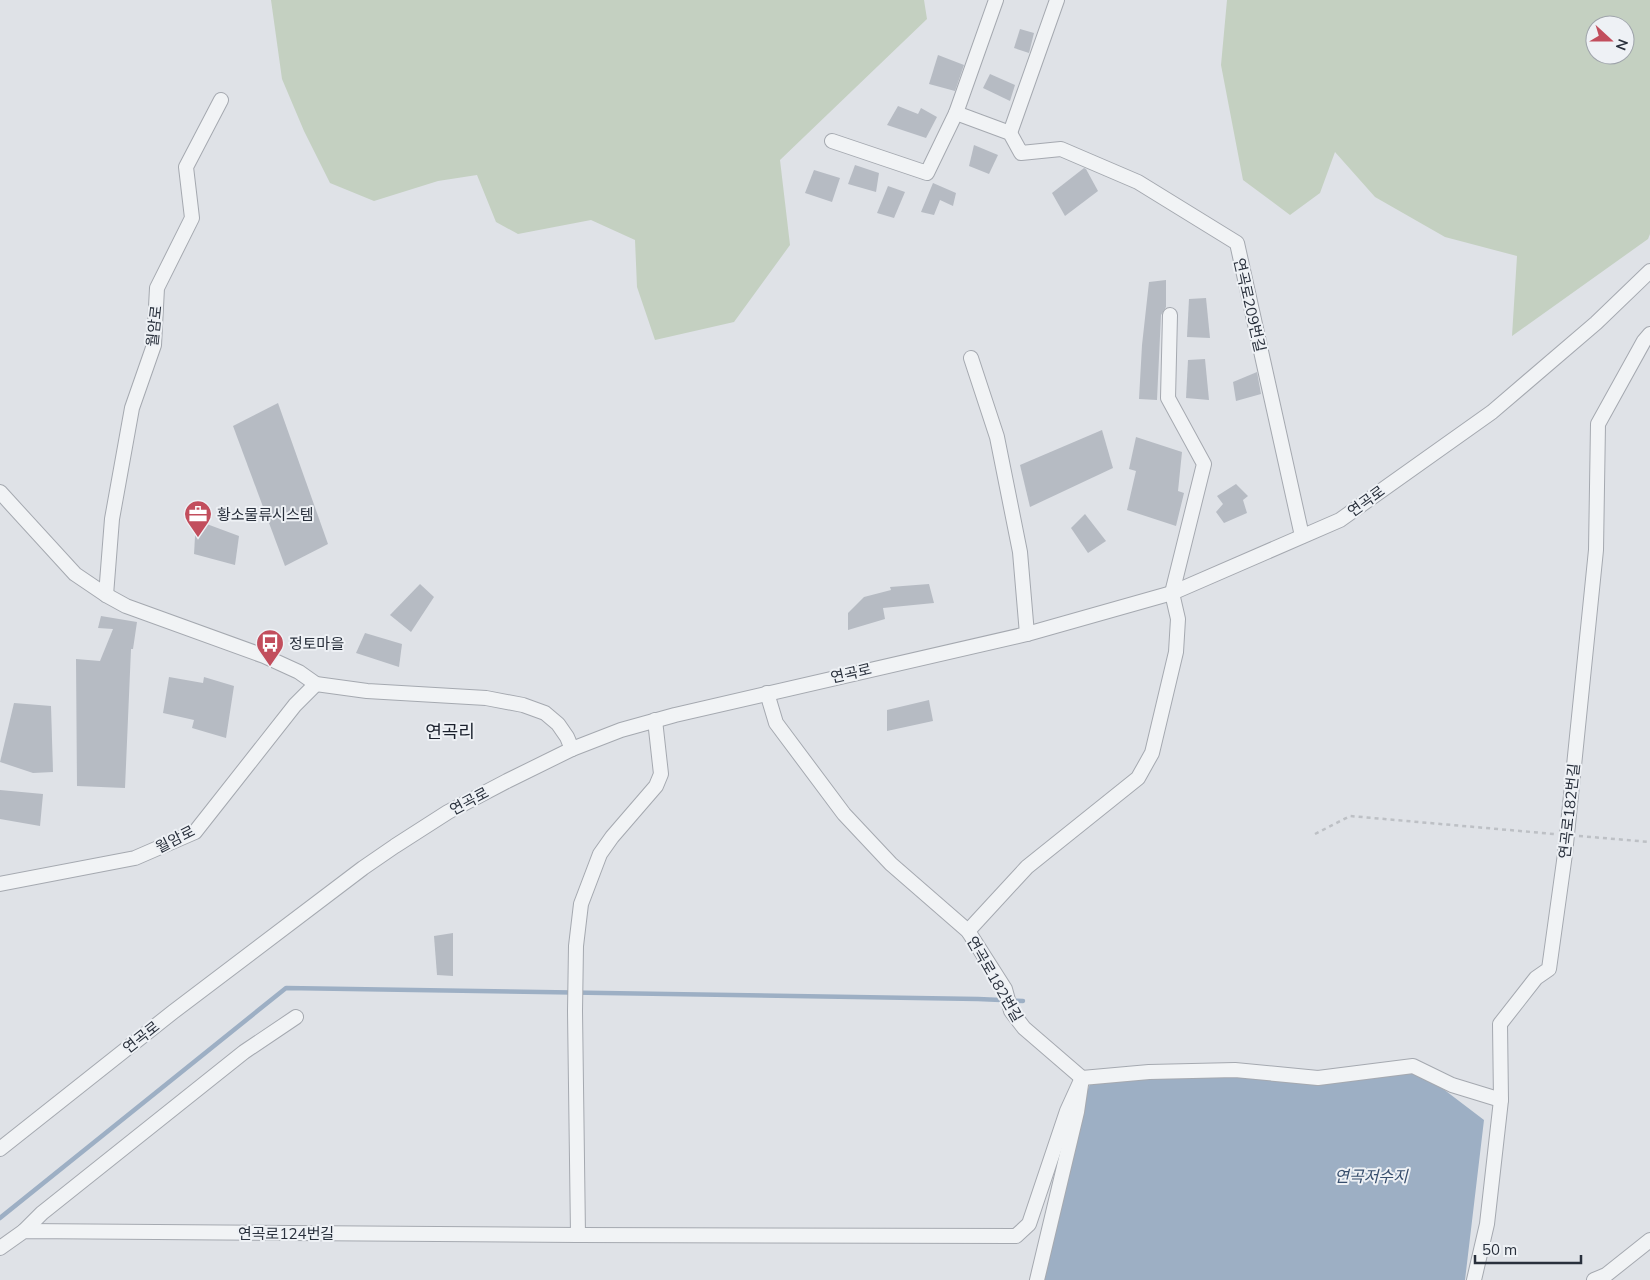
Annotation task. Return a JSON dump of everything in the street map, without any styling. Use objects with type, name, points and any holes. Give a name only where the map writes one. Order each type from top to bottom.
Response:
[{"type":"street","points":[[832,141],[927,173],[956,113],[996,0]]},
{"type":"street","points":[[956,113],[1010,133],[1056,0]]},
{"type":"street","name":"월암로","points":[[106,595],[112,519],[132,408],[154,345],[157,288],[192,218],[186,167],[221,100]]},
{"type":"street","name":"연곡로209번길","points":[[1010,133],[1021,153],[1061,149],[1138,182],[1237,243],[1302,536]]},
{"type":"street","name":"연곡로","points":[[0,1149],[181,1006],[363,868],[448,812],[572,749],[621,730],[654,720],[766,693],[1027,634],[1172,592],[1340,520],[1492,412],[1596,323],[1650,271]]},
{"type":"street","points":[[968,931],[1027,867],[1138,778],[1152,753],[1176,652],[1178,619],[1172,592],[1204,464],[1168,398],[1170,315]]},
{"type":"street","name":"연곡로182번길","points":[[1474,1280],[1487,1224],[1501,1100],[1500,1024],[1536,978],[1549,969],[1565,854],[1596,550],[1598,424],[1644,341],[1650,334]]},
{"type":"street","points":[[972,358],[997,437],[1018,543],[1027,634]]},
{"type":"street","points":[[0,492],[75,574],[126,606],[284,664],[316,684],[358,690],[486,698],[523,704],[545,713],[558,724],[567,737],[572,749]]},
{"type":"street","name":"월암로","points":[[0,884],[135,858],[194,832],[295,705],[316,684]]},
{"type":"street","name":"연곡로182번길","points":[[766,693],[776,723],[844,814],[891,864],[968,931],[1005,989],[1011,1011],[1024,1028],[1082,1078]]},
{"type":"street","points":[[578,1235],[575,1011],[576,946],[581,904],[600,854],[612,837],[656,786],[661,774],[654,720]]},
{"type":"street","points":[[0,1248],[24,1231],[42,1213],[237,1058],[296,1017]]},
{"type":"street","points":[[1037,1280],[1077,1112],[1082,1078],[1150,1072],[1235,1070],[1318,1078],[1413,1066],[1452,1085],[1501,1100]]},
{"type":"street","name":"연곡로124번길","points":[[24,1231],[1016,1236],[1029,1224],[1067,1111],[1082,1078]]},
{"type":"street","points":[[1594,1280],[1606,1275],[1650,1240]]},
{"type":"path","points":[[1316,834],[1350,816],[1650,842]]},
{"type":"green space","points":[[271,0],[924,0],[927,19],[780,160],[790,245],[734,322],[655,340],[637,287],[635,240],[591,220],[518,234],[496,222],[477,175],[438,181],[374,201],[330,183],[304,131],[282,79]]},
{"type":"green space","points":[[1227,0],[1650,0],[1650,234],[1648,239],[1512,336],[1517,256],[1445,237],[1375,197],[1335,152],[1320,193],[1290,215],[1243,180],[1221,65]]},
{"type":"water","name":"연곡저수지","points":[[1413,1066],[1484,1120],[1465,1280],[1044,1280],[1088,1089],[1093,1077],[1317,1078]]},
{"type":"building","points":[[1020,29],[1034,33],[1029,53],[1014,48]]},
{"type":"building","points":[[938,55],[964,65],[955,91],[929,84]]},
{"type":"building","points":[[990,74],[1015,85],[1010,101],[983,88]]},
{"type":"building","points":[[898,106],[918,114],[921,108],[937,117],[926,138],[887,125]]},
{"type":"building","points":[[974,145],[998,155],[989,174],[969,166]]},
{"type":"building","points":[[855,165],[879,173],[876,192],[848,184]]},
{"type":"building","points":[[1084,168],[1098,191],[1065,216],[1052,193]]},
{"type":"building","points":[[814,170],[840,178],[832,202],[805,193]]},
{"type":"building","points":[[933,183],[956,193],[953,206],[940,200],[934,215],[921,212]]},
{"type":"building","points":[[888,186],[905,192],[894,218],[877,213]]},
{"type":"building","points":[[1166,280],[1166,307],[1161,315],[1157,400],[1139,399],[1142,345],[1149,282]]},
{"type":"building","points":[[1206,298],[1210,338],[1187,337],[1189,299]]},
{"type":"building","points":[[1205,359],[1209,400],[1186,398],[1188,360]]},
{"type":"building","points":[[1257,372],[1261,394],[1236,401],[1233,382]]},
{"type":"building","points":[[278,403],[328,544],[285,566],[233,426]]},
{"type":"building","points":[[1102,430],[1113,468],[1030,507],[1020,465]]},
{"type":"building","points":[[1136,437],[1182,452],[1178,491],[1184,493],[1176,526],[1127,510],[1136,471],[1129,469]]},
{"type":"building","points":[[1236,484],[1248,496],[1243,500],[1247,513],[1224,523],[1216,512],[1223,504],[1217,496]]},
{"type":"building","points":[[1085,514],[1106,541],[1088,553],[1071,528]]},
{"type":"building","points":[[196,520],[239,536],[235,565],[194,554]]},
{"type":"building","points":[[420,584],[434,597],[411,632],[390,615]]},
{"type":"building","points":[[929,584],[934,603],[883,608],[885,619],[848,630],[848,613],[864,597],[891,590],[890,587]]},
{"type":"building","points":[[101,616],[137,622],[133,649],[131,649],[125,788],[77,786],[76,659],[100,661],[113,629],[98,628]]},
{"type":"building","points":[[365,633],[402,644],[399,667],[356,653]]},
{"type":"building","points":[[169,677],[203,683],[204,677],[234,686],[226,738],[192,728],[194,720],[163,713]]},
{"type":"building","points":[[929,700],[933,721],[887,731],[887,710]]},
{"type":"building","points":[[14,703],[51,706],[53,772],[33,773],[0,762]]},
{"type":"building","points":[[0,790],[43,794],[40,826],[0,819]]},
{"type":"building","points":[[453,933],[453,976],[437,975],[434,936]]},
{"type":"waterway","points":[[0,1218],[286,988],[1023,1001]]},
{"type":"place","name":"황소물류시스템","points":[[198,538]]},
{"type":"place","name":"정토마을","points":[[270,667]]},
{"type":"district","name":"연곡리","points":[[450,731]]}]
